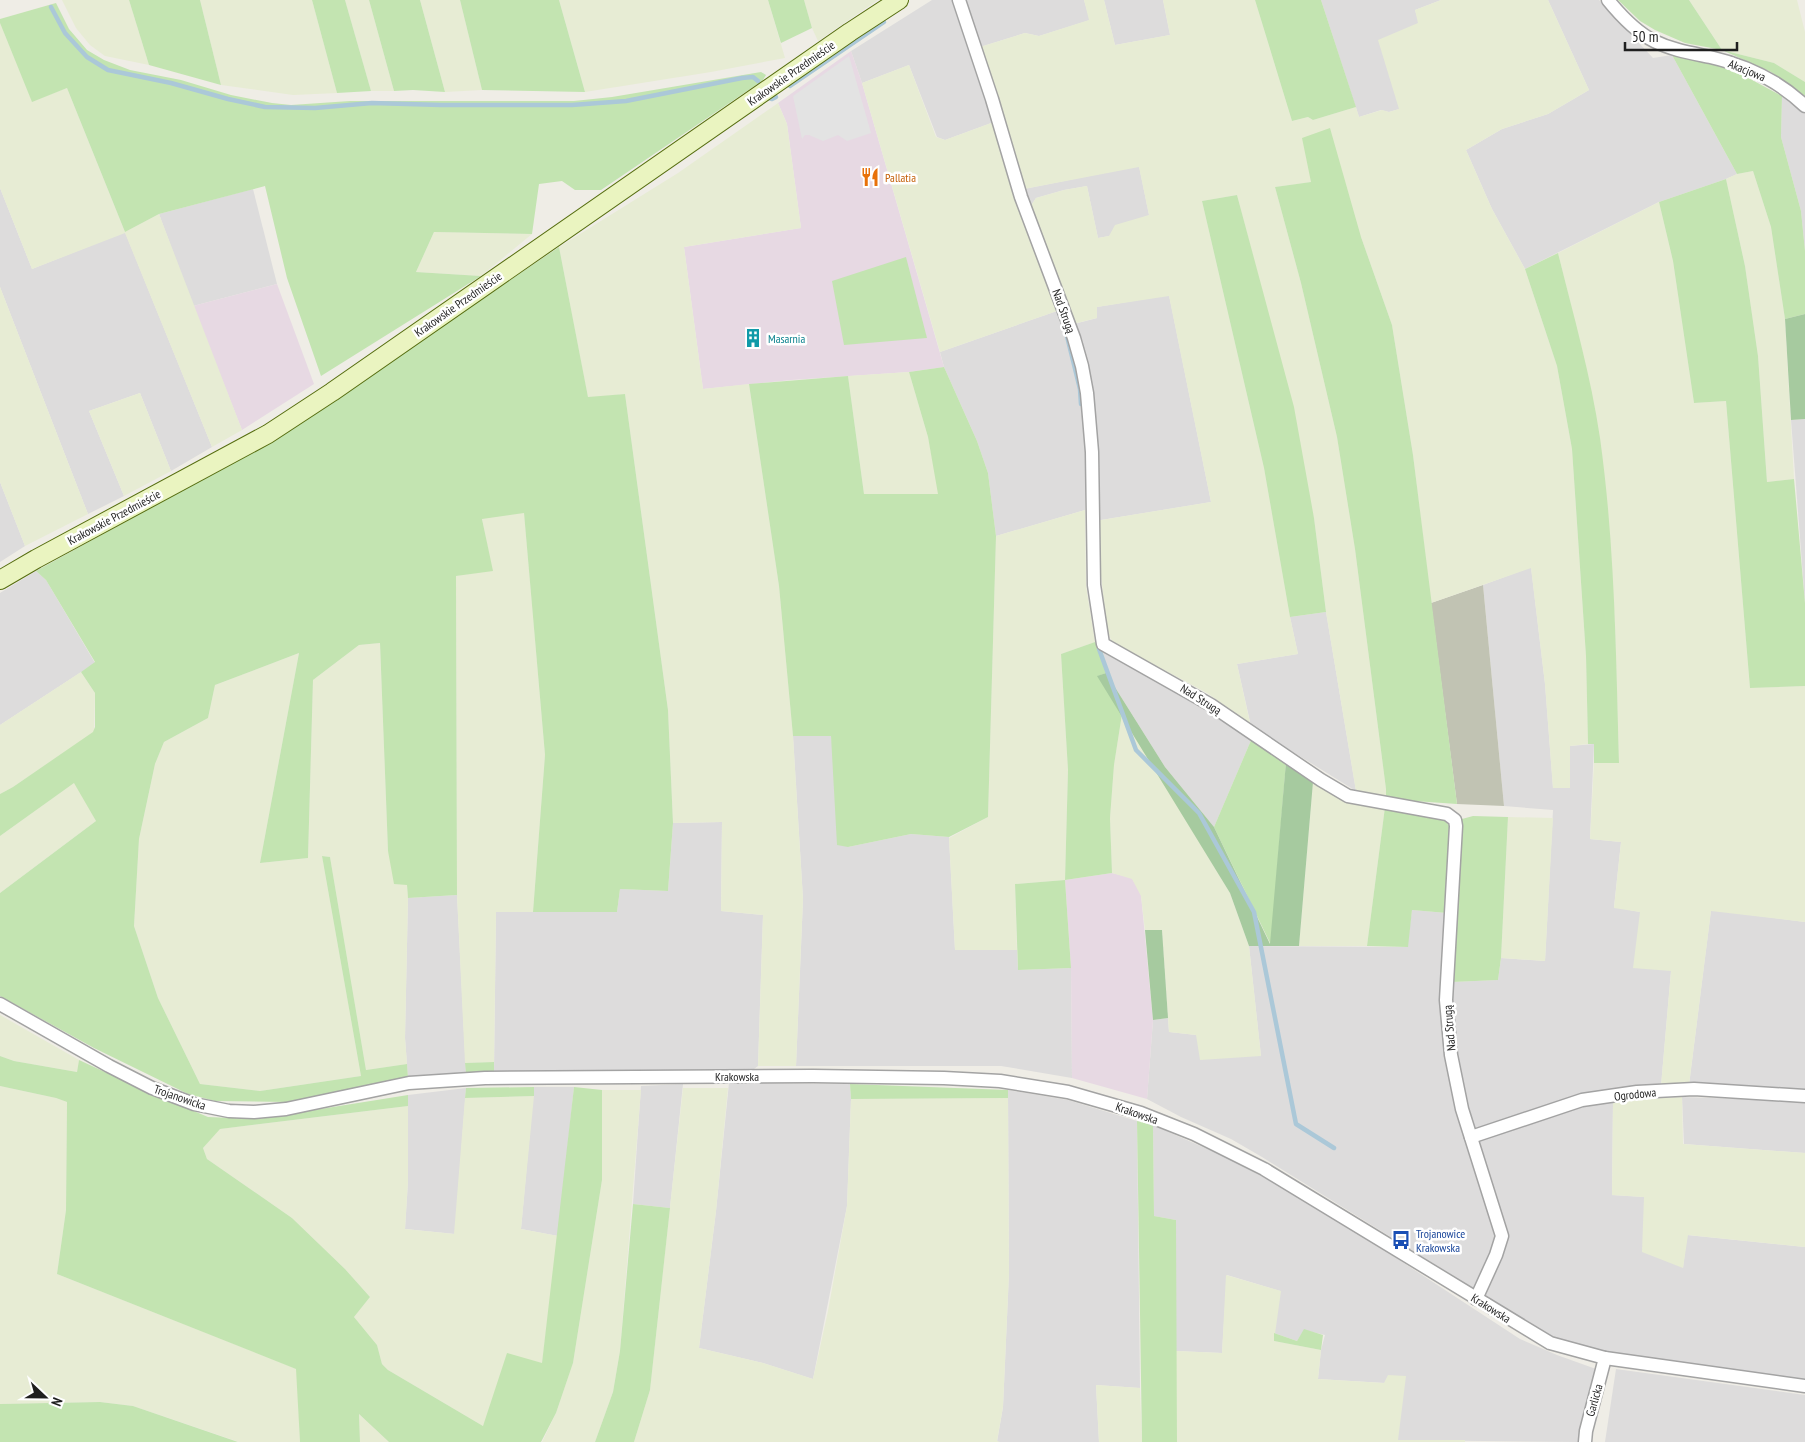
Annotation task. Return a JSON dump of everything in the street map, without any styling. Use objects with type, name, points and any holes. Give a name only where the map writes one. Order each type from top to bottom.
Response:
[{"type":"main road","name":"Krakowskie Przedmieście","points":[[0,580],[268,434],[332,392],[850,32],[899,0]]},
{"type":"street","name":"Nad Strugą","points":[[959,0],[992,99],[1021,197],[1074,338],[1082,366],[1087,393],[1092,452],[1094,584],[1103,644],[1211,705],[1320,780],[1348,796],[1447,814],[1454,820],[1456,826],[1446,1000],[1452,1067],[1462,1109],[1502,1236],[1496,1255],[1476,1299]]},
{"type":"street","name":"Akacjowa","points":[[1608,0],[1628,22],[1653,41],[1759,74],[1781,87],[1805,106]]},
{"type":"street","name":"Trojanowicka","points":[[0,1004],[109,1066],[152,1088],[203,1106],[229,1111],[254,1112],[286,1109],[409,1083]]},
{"type":"street","name":"Krakowska","points":[[409,1083],[485,1078],[874,1076],[1000,1081],[1068,1092],[1141,1113],[1194,1134],[1256,1165],[1308,1194],[1550,1344],[1605,1358],[1805,1386]]},
{"type":"street","name":"Ogrodowa","points":[[1471,1137],[1582,1100],[1637,1092],[1694,1089],[1805,1096]]},
{"type":"street","name":"Garlicka","points":[[1585,1442],[1586,1430],[1605,1358]]},
{"type":"shaded area","points":[[62,0],[129,0],[149,65],[105,56],[90,45],[76,28]]},
{"type":"shaded area","points":[[200,0],[312,0],[337,93],[293,95],[221,85]]},
{"type":"shaded area","points":[[345,0],[369,0],[394,91],[371,91]]},
{"type":"shaded area","points":[[420,0],[460,0],[482,90],[445,92]]},
{"type":"shaded area","points":[[559,0],[768,0],[785,58],[585,92]]},
{"type":"shaded area","points":[[804,0],[878,0],[818,41]]},
{"type":"shaded area","points":[[932,0],[1084,0],[1090,20],[1039,36],[1025,33],[980,47],[994,122],[945,140],[937,137],[909,65],[862,83],[851,51]]},
{"type":"shaded area","points":[[1084,0],[1104,0],[1115,45],[1170,35],[1163,0],[1255,0],[1292,121],[1308,117],[1313,120],[1356,107],[1359,117],[1382,110],[1389,112],[1399,109],[1378,40],[1418,23],[1415,10],[1441,0],[1548,0],[1589,90],[1548,114],[1502,129],[1466,150],[1492,209],[1525,269],[1557,366],[1572,449],[1586,656],[1588,744],[1570,746],[1570,788],[1553,788],[1545,684],[1531,568],[1431,603],[1413,455],[1392,325],[1361,237],[1312,182],[1275,187],[1301,283],[1337,437],[1355,549],[1386,799],[1356,791],[1326,612],[1314,518],[1264,298],[1237,195],[1202,201],[1264,468],[1298,654],[1237,664],[1250,723],[1207,693],[1112,642],[1107,630],[1095,521],[1211,502],[1169,296],[1097,307],[1097,318],[1073,324],[1030,207],[1036,198],[1087,186],[1098,238],[1109,236],[1115,225],[1149,215],[1139,167],[1024,189],[980,47],[1025,33],[1039,36],[1089,20]]},
{"type":"shaded area","points":[[1104,0],[1163,0],[1170,35],[1115,45]]},
{"type":"shaded area","points":[[1321,0],[1441,0],[1415,10],[1419,23],[1399,109],[1389,112],[1381,110],[1359,117]]},
{"type":"shaded area","points":[[1548,0],[1599,0],[1653,58],[1672,55],[1737,174],[1659,202],[1525,269],[1492,209],[1466,150],[1502,129],[1548,114],[1589,90]]},
{"type":"shaded area","points":[[1689,0],[1797,0],[1805,32],[1805,82],[1774,63],[1722,50]]},
{"type":"shaded area","points":[[0,23],[32,101],[67,88],[125,232],[159,214],[242,430],[212,447],[125,233],[32,269],[0,188]]},
{"type":"shaded area","points":[[851,51],[862,83],[944,367],[909,372],[791,380],[703,389],[684,247],[801,228],[787,124],[778,103]]},
{"type":"shaded area","points":[[849,56],[871,133],[847,141],[838,135],[823,141],[809,135],[805,135],[802,139],[793,96]]},
{"type":"shaded area","points":[[909,65],[936,137],[945,140],[994,122],[1015,200],[1057,311],[940,352],[862,83]]},
{"type":"shaded area","points":[[1782,96],[1805,114],[1805,251],[1801,211],[1781,137]]},
{"type":"shaded area","points":[[778,103],[787,124],[801,228],[684,247],[703,389],[749,384],[779,586],[793,736],[803,899],[796,1066],[758,1066],[763,915],[721,911],[722,822],[673,823],[668,710],[625,394],[588,398],[559,247],[678,173]]},
{"type":"shaded area","points":[[1139,166],[1149,215],[1109,236],[1098,238],[1087,186],[1036,198],[1030,207],[1024,189]]},
{"type":"shaded area","points":[[1753,171],[1771,227],[1785,319],[1794,479],[1767,482],[1758,356],[1745,266],[1726,179],[1737,174]]},
{"type":"shaded area","points":[[0,188],[32,269],[125,232],[212,447],[171,471],[140,393],[89,411],[124,496],[88,514],[0,287]]},
{"type":"shaded area","points":[[253,189],[277,284],[193,306],[159,214]]},
{"type":"shaded area","points":[[1659,202],[1673,261],[1694,403],[1726,401],[1750,688],[1805,686],[1805,922],[1711,911],[1689,1085],[1661,1086],[1671,971],[1633,968],[1640,912],[1614,908],[1621,842],[1590,839],[1594,763],[1619,762],[1615,624],[1607,505],[1599,437],[1584,360],[1558,253]]},
{"type":"shaded area","points":[[434,232],[532,234],[481,276],[416,272]]},
{"type":"shaded area","points":[[277,284],[314,384],[242,430],[193,306]]},
{"type":"shaded area","points":[[0,287],[88,514],[25,546],[0,482]]},
{"type":"shaded area","points":[[1169,295],[1211,502],[1095,521],[1074,324],[1097,318],[1097,307]]},
{"type":"shaded area","points":[[1057,311],[1079,381],[1086,450],[1085,510],[996,536],[988,473],[977,441],[944,367],[940,352]]},
{"type":"shaded area","points":[[909,372],[928,437],[939,494],[864,494],[848,376]]},
{"type":"shaded area","points":[[140,393],[171,471],[124,496],[89,411]]},
{"type":"shaded area","points":[[1805,419],[1805,603],[1791,420]]},
{"type":"shaded area","points":[[0,482],[25,546],[0,562]]},
{"type":"shaded area","points":[[1085,510],[1086,586],[1095,642],[1061,654],[1068,770],[1065,880],[1015,884],[1017,950],[955,950],[949,838],[988,817],[996,536]]},
{"type":"shaded area","points":[[524,512],[545,755],[533,912],[496,912],[494,1062],[465,1063],[457,895],[456,576],[492,570],[482,518]]},
{"type":"shaded area","points":[[1531,567],[1545,684],[1553,788],[1570,788],[1570,746],[1594,744],[1590,839],[1621,842],[1614,907],[1640,912],[1671,971],[1661,1086],[1475,1133],[1460,1087],[1453,1025],[1452,982],[1498,980],[1501,958],[1545,961],[1553,810],[1504,806],[1483,585]]},
{"type":"shaded area","points":[[36,571],[46,580],[95,663],[0,725],[0,593]]},
{"type":"shaded area","points":[[1483,585],[1504,806],[1457,804],[1431,603]]},
{"type":"shaded area","points":[[1326,612],[1356,791],[1251,726],[1237,664],[1298,654],[1290,617]]},
{"type":"shaded area","points":[[380,643],[388,851],[407,885],[408,898],[405,1038],[407,1064],[366,1070],[330,857],[322,856],[361,1076],[260,1091],[200,1084],[158,998],[134,926],[139,839],[155,764],[164,742],[208,718],[215,685],[299,653],[260,863],[308,858],[313,680],[359,645]]},
{"type":"shaded area","points":[[1102,648],[1198,700],[1252,738],[1214,827],[1165,767],[1106,673]]},
{"type":"shaded area","points":[[81,672],[95,693],[94,732],[0,794],[0,725]]},
{"type":"shaded area","points":[[1122,714],[1230,893],[1249,946],[1261,1056],[1200,1060],[1196,1035],[1169,1032],[1162,930],[1145,930],[1141,896],[1132,879],[1112,873],[1110,818],[1114,765]]},
{"type":"shaded area","points":[[793,736],[831,736],[848,847],[911,834],[949,837],[955,950],[1017,950],[1018,970],[1071,968],[1072,1078],[1001,1066],[796,1066],[803,899]]},
{"type":"shaded area","points":[[75,782],[96,821],[0,893],[0,836]]},
{"type":"shaded area","points":[[1313,782],[1385,807],[1367,946],[1299,946]]},
{"type":"shaded area","points":[[1508,817],[1553,818],[1545,961],[1501,958]]},
{"type":"shaded area","points":[[722,822],[721,911],[763,915],[758,1066],[754,1069],[494,1072],[496,912],[617,912],[620,889],[668,891],[673,823]]},
{"type":"shaded area","points":[[1112,873],[1132,878],[1141,895],[1153,1020],[1147,1099],[1072,1078],[1071,968],[1065,880]]},
{"type":"shaded area","points":[[457,895],[466,1073],[408,1078],[405,1038],[408,898]]},
{"type":"shaded area","points":[[1412,910],[1447,913],[1443,997],[1496,1233],[1495,1244],[1476,1290],[1231,1139],[1181,1117],[1147,1099],[1153,1020],[1168,1018],[1169,1032],[1196,1035],[1261,1056],[1249,946],[1407,947]]},
{"type":"shaded area","points":[[1711,910],[1805,922],[1805,1091],[1689,1085]]},
{"type":"shaded area","points":[[0,1015],[79,1060],[77,1072],[14,1061],[0,1056]]},
{"type":"shaded area","points":[[729,1083],[850,1084],[847,1206],[813,1379],[763,1363],[699,1348]]},
{"type":"shaded area","points":[[683,1084],[670,1208],[633,1204],[641,1086]]},
{"type":"shaded area","points":[[0,1086],[67,1102],[66,1210],[57,1274],[297,1369],[300,1442],[239,1442],[133,1406],[100,1402],[0,1404]]},
{"type":"shaded area","points":[[534,1087],[574,1087],[558,1236],[521,1229]]},
{"type":"shaded area","points":[[466,1088],[455,1234],[405,1229],[408,1181],[408,1095]]},
{"type":"shaded area","points":[[683,1088],[728,1088],[716,1211],[699,1348],[763,1363],[813,1379],[828,1311],[847,1206],[851,1099],[1008,1098],[1009,1273],[1003,1407],[997,1441],[1000,1442],[634,1442],[650,1390]]},
{"type":"shaded area","points":[[602,1090],[641,1090],[620,1351],[613,1392],[595,1442],[542,1442],[556,1413],[573,1363],[602,1180]]},
{"type":"shaded area","points":[[1008,1090],[1068,1100],[1137,1121],[1140,1388],[1096,1385],[1099,1442],[997,1442],[1003,1407],[1009,1273]]},
{"type":"shaded area","points":[[534,1096],[521,1229],[558,1236],[542,1364],[496,1397],[483,1426],[388,1370],[382,1364],[377,1345],[354,1317],[370,1297],[345,1269],[292,1218],[207,1159],[203,1148],[219,1129],[408,1106],[408,1181],[405,1229],[454,1234],[465,1098]]},
{"type":"shaded area","points":[[1682,1097],[1805,1101],[1805,1153],[1684,1144]]},
{"type":"shaded area","points":[[1682,1097],[1683,1144],[1805,1153],[1805,1247],[1688,1235],[1683,1268],[1642,1252],[1644,1197],[1612,1195],[1613,1101]]},
{"type":"shaded area","points":[[1613,1101],[1612,1195],[1644,1197],[1683,1268],[1687,1235],[1805,1247],[1805,1380],[1598,1352],[1544,1334],[1484,1295],[1507,1235],[1477,1141],[1568,1110]]},
{"type":"shaded area","points":[[1153,1125],[1223,1156],[1309,1201],[1520,1339],[1596,1369],[1579,1442],[1398,1440],[1385,1383],[1318,1379],[1321,1350],[1325,1335],[1304,1330],[1297,1341],[1274,1333],[1280,1291],[1227,1275],[1222,1353],[1176,1351],[1176,1220],[1154,1216]]},
{"type":"shaded area","points":[[1226,1275],[1281,1291],[1274,1341],[1321,1350],[1318,1379],[1384,1383],[1388,1375],[1406,1376],[1398,1440],[1465,1440],[1465,1442],[1177,1442],[1176,1351],[1222,1353]]},
{"type":"shaded area","points":[[1616,1369],[1805,1395],[1805,1442],[1605,1442]]},
{"type":"shaded area","points":[[1096,1385],[1140,1388],[1142,1442],[1099,1442]]},
{"type":"shaded area","points":[[359,1414],[389,1442],[360,1442]]},
{"type":"green space","points":[[129,0],[200,0],[221,85],[149,65]]},
{"type":"green space","points":[[312,0],[345,0],[371,91],[337,93]]},
{"type":"green space","points":[[369,0],[420,0],[445,92],[394,91]]},
{"type":"green space","points":[[460,0],[559,0],[585,92],[482,90]]},
{"type":"green space","points":[[768,0],[804,0],[812,28],[781,43]]},
{"type":"green space","points":[[1255,0],[1321,0],[1356,107],[1313,120],[1308,117],[1292,121]]},
{"type":"green space","points":[[1618,0],[1689,0],[1722,50],[1685,43],[1655,30],[1640,21]]},
{"type":"green space","points":[[56,3],[69,29],[87,50],[104,60],[130,70],[181,80],[231,95],[291,105],[350,101],[574,101],[612,97],[761,72],[766,75],[763,80],[753,87],[601,190],[575,190],[562,181],[539,184],[532,234],[434,232],[416,272],[481,276],[321,376],[287,278],[265,186],[159,214],[125,232],[67,88],[32,102],[0,19]]},
{"type":"green space","points":[[1722,50],[1774,63],[1805,82],[1805,96],[1771,72]]},
{"type":"green space","points":[[1672,55],[1728,67],[1782,96],[1781,137],[1801,211],[1805,251],[1805,314],[1785,319],[1771,227],[1753,171],[1737,174]]},
{"type":"green space","points":[[1330,128],[1361,237],[1392,325],[1413,455],[1457,804],[1386,799],[1355,549],[1337,437],[1301,283],[1275,187],[1311,182],[1302,138]]},
{"type":"green space","points":[[1726,179],[1745,266],[1758,356],[1767,482],[1794,479],[1805,603],[1805,686],[1750,688],[1726,401],[1694,403],[1673,261],[1659,202]]},
{"type":"green space","points":[[1237,195],[1294,407],[1314,518],[1326,612],[1290,617],[1264,468],[1202,201]]},
{"type":"green space","points":[[559,247],[588,397],[625,394],[668,710],[673,823],[668,891],[620,889],[617,912],[533,912],[545,755],[524,513],[482,519],[493,571],[456,576],[457,895],[408,898],[407,885],[394,884],[388,851],[380,643],[359,645],[313,680],[308,858],[260,863],[299,653],[215,685],[208,718],[164,742],[155,764],[139,839],[134,926],[158,998],[200,1084],[260,1091],[361,1076],[322,856],[330,857],[366,1070],[407,1064],[408,1078],[287,1102],[215,1101],[188,1094],[94,1048],[0,996],[0,893],[96,821],[74,783],[0,836],[0,794],[93,732],[95,727],[95,693],[81,672],[95,662],[46,580],[36,571],[275,439]]},
{"type":"green space","points":[[1558,253],[1592,392],[1605,478],[1612,559],[1619,763],[1594,763],[1594,744],[1588,744],[1586,656],[1572,449],[1557,366],[1525,269]]},
{"type":"green space","points":[[906,257],[927,338],[844,345],[832,281]]},
{"type":"green space","points":[[1805,314],[1805,419],[1791,420],[1785,319]]},
{"type":"green space","points":[[944,367],[977,441],[988,473],[996,536],[988,817],[949,837],[911,834],[848,847],[837,845],[831,736],[793,736],[779,586],[749,384],[848,376],[864,494],[938,494],[928,437],[909,372]]},
{"type":"green space","points":[[1095,642],[1102,648],[1106,673],[1098,676],[1122,714],[1114,765],[1110,818],[1112,873],[1065,880],[1068,770],[1061,654]]},
{"type":"green space","points":[[1106,673],[1165,767],[1214,827],[1270,944],[1286,762],[1313,782],[1299,946],[1249,946],[1230,893],[1097,676]]},
{"type":"green space","points":[[1252,738],[1286,762],[1271,945],[1214,827]]},
{"type":"green space","points":[[1385,807],[1443,818],[1451,828],[1447,913],[1412,910],[1408,947],[1367,946]]},
{"type":"green space","points":[[1473,816],[1508,817],[1501,958],[1498,980],[1452,982],[1462,819]]},
{"type":"green space","points":[[1065,880],[1071,968],[1018,970],[1015,884]]},
{"type":"green space","points":[[1145,930],[1162,930],[1168,1018],[1153,1020]]},
{"type":"green space","points":[[0,1056],[14,1061],[77,1072],[79,1060],[208,1117],[258,1119],[408,1095],[408,1106],[220,1129],[203,1148],[207,1159],[292,1218],[345,1269],[370,1297],[354,1317],[377,1345],[382,1364],[388,1370],[483,1426],[507,1353],[542,1363],[574,1087],[602,1090],[602,1180],[573,1363],[556,1413],[541,1442],[389,1442],[359,1414],[360,1442],[300,1442],[296,1369],[57,1274],[66,1210],[67,1102],[0,1086]]},
{"type":"green space","points":[[494,1062],[494,1072],[466,1073],[465,1063]]},
{"type":"green space","points":[[850,1084],[1008,1090],[1008,1098],[851,1099]]},
{"type":"green space","points":[[534,1087],[534,1096],[465,1098],[466,1088]]},
{"type":"green space","points":[[1137,1121],[1153,1125],[1154,1216],[1176,1220],[1177,1442],[1142,1442]]},
{"type":"green space","points":[[633,1204],[670,1208],[650,1390],[634,1442],[595,1442],[613,1392],[620,1351]]},
{"type":"green space","points":[[1304,1329],[1323,1335],[1321,1350],[1274,1341],[1274,1333],[1297,1341]]},
{"type":"green space","points":[[100,1402],[133,1406],[238,1442],[0,1442],[0,1404]]},
{"type":"waterway","points":[[51,7],[65,33],[87,57],[108,70],[171,83],[265,107],[315,108],[372,103],[572,105],[626,101],[742,78],[753,77],[758,81]]},
{"type":"waterway","points":[[790,86],[884,22]]},
{"type":"waterway","points":[[769,98],[776,97]]},
{"type":"waterway","points":[[1066,332],[1080,389],[1081,404]]},
{"type":"waterway","points":[[1099,649],[1136,750],[1199,813],[1254,912],[1296,1124],[1334,1148]]},
{"type":"place","name":"Pallatia","points":[[870,177]]},
{"type":"place","name":"Masarnia","points":[[753,338]]},
{"type":"place","name":"Trojanowice Krakowska","points":[[1401,1240]]}]
